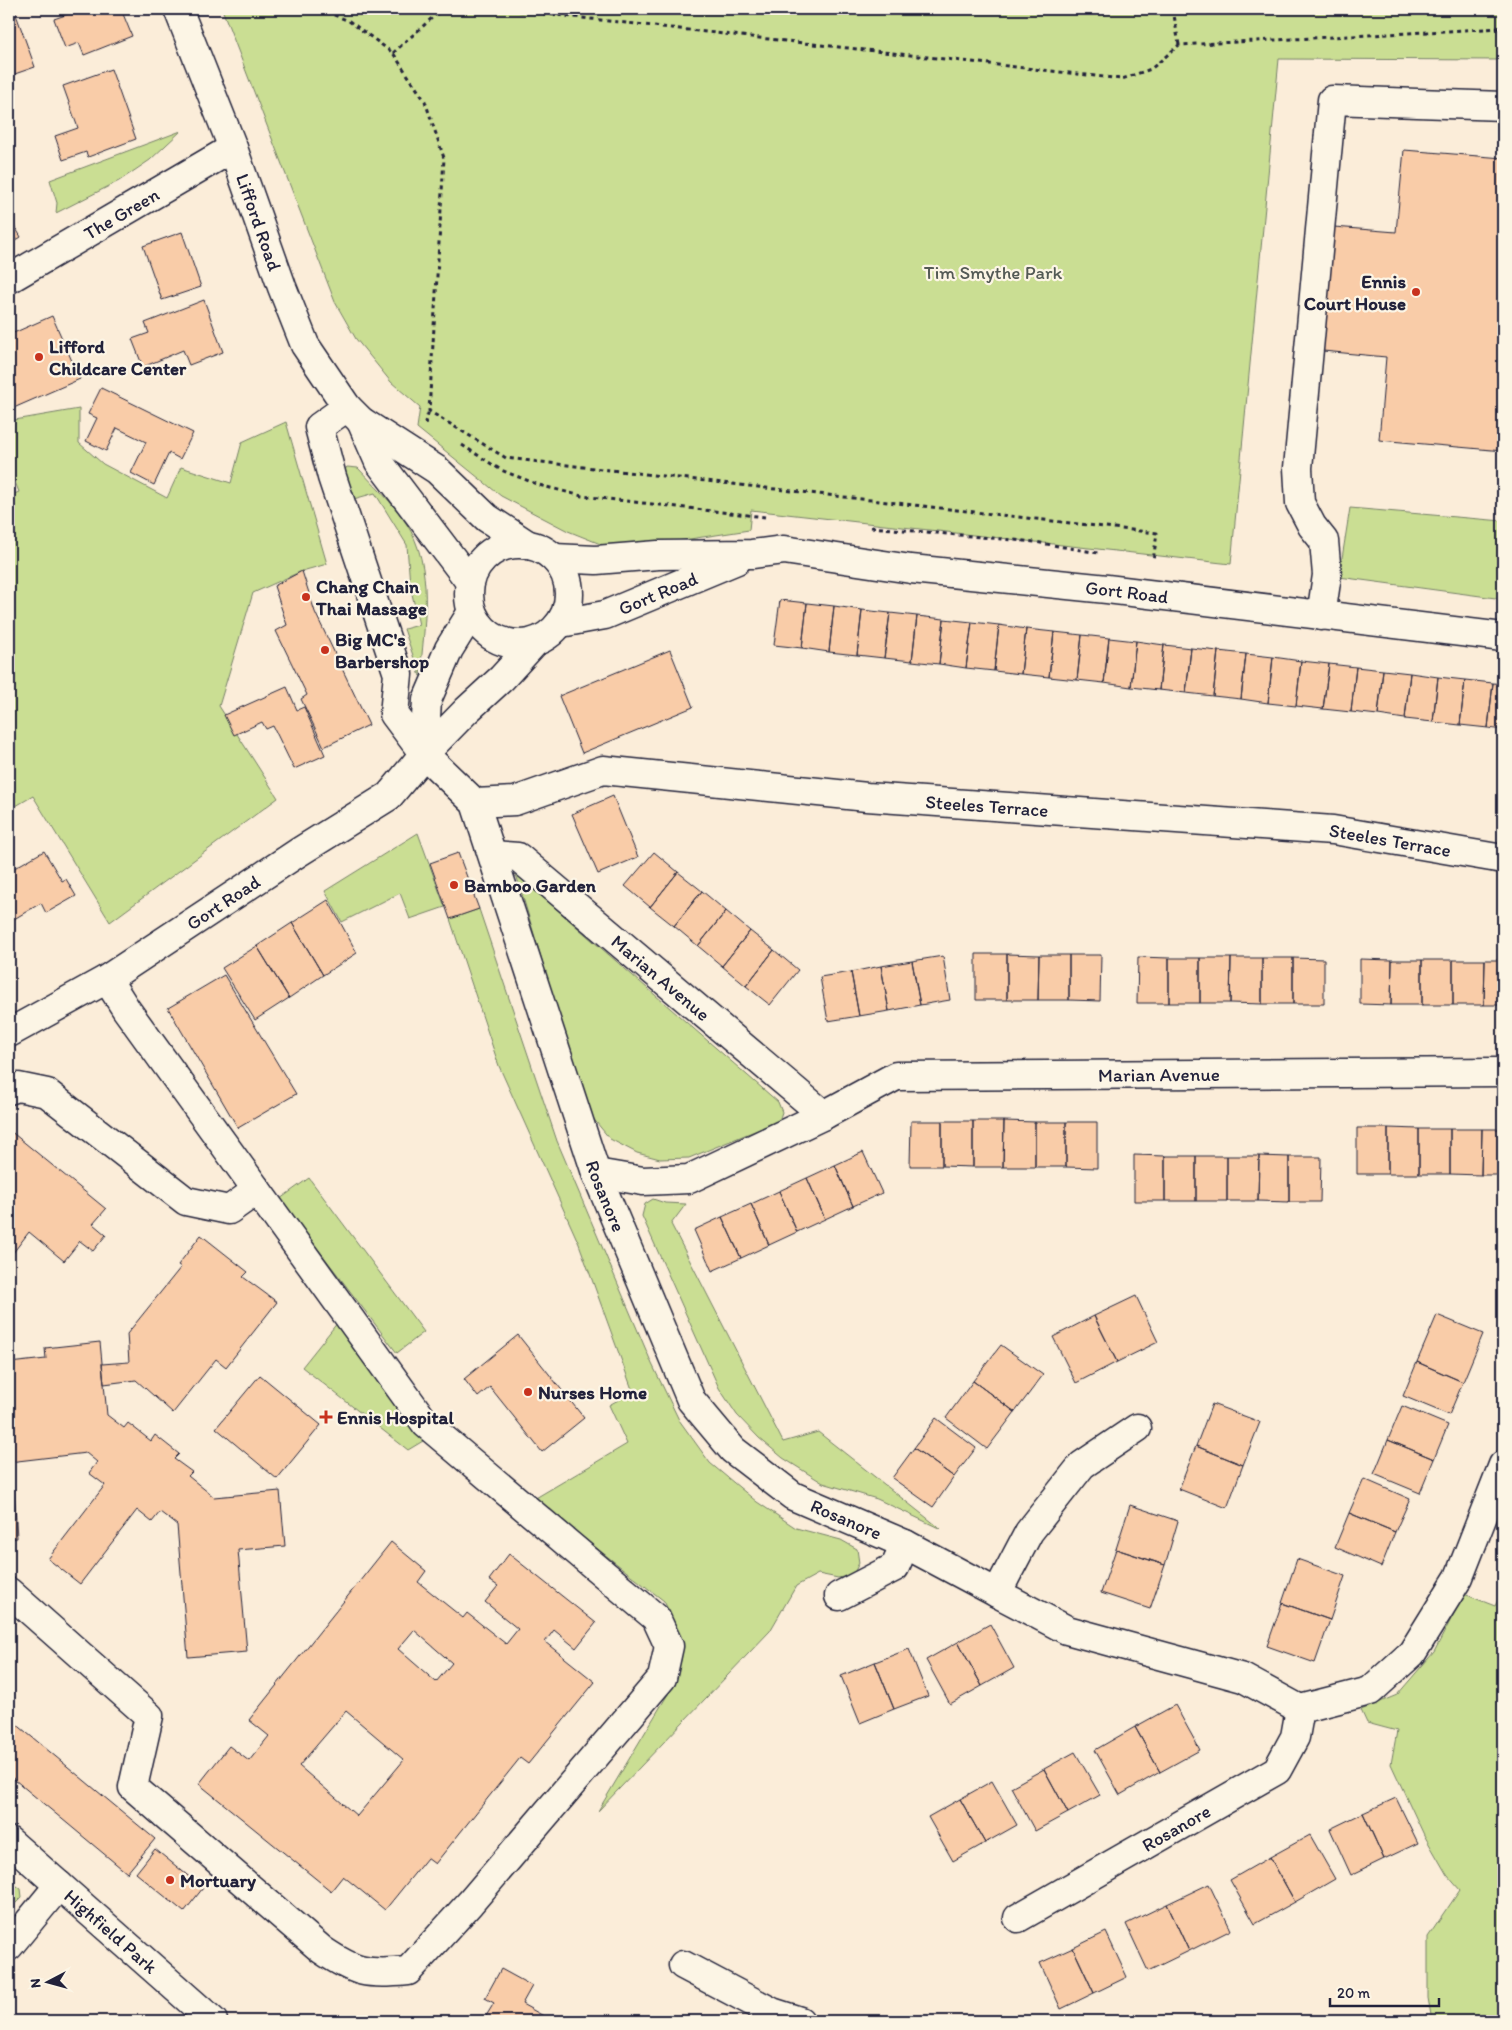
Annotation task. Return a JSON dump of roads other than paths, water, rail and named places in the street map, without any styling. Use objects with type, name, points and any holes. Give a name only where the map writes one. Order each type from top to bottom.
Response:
[{"type":"street","name":"Lifford Road","points":[[178,9],[233,148],[282,287],[306,345],[354,414],[379,462],[470,582]]},
{"type":"street","points":[[1321,616],[1327,575],[1324,540],[1312,526],[1300,503],[1298,468],[1332,100],[1503,106]]},
{"type":"street","name":"The Green","points":[[9,279],[233,148]]},
{"type":"street","name":"Lifford Road","points":[[354,414],[437,470],[487,518],[528,545]]},
{"type":"street","name":"Rosanore","points":[[354,414],[319,427],[332,477],[398,674],[394,714],[424,754],[475,803],[596,1173],[691,1400],[733,1450],[794,1496],[905,1544],[1067,1630],[1243,1678],[1300,1709],[1295,1737],[1277,1770],[1018,1918]]},
{"type":"street","points":[[513,544],[528,545],[542,549],[554,558],[563,569],[568,582],[568,603],[561,622],[549,634],[535,642],[520,645],[504,643],[491,636],[479,625],[472,612],[469,597],[470,582],[476,568],[487,556],[499,548],[513,544]]},
{"type":"street","name":"Gort Road","points":[[554,558],[596,560],[658,555],[752,554],[784,550],[911,569],[1148,594],[1503,638]]},
{"type":"street","name":"Gort Road","points":[[561,622],[605,614],[752,554]]},
{"type":"street","points":[[424,754],[427,700],[449,649],[472,612]]},
{"type":"street","name":"Gort Road","points":[[9,1033],[107,979],[389,796],[424,754],[467,710],[502,678],[535,642]]},
{"type":"street","name":"Steeles Terrace","points":[[475,803],[515,801],[603,770],[867,797],[1333,830],[1503,860]]},
{"type":"street","name":"Marian Avenue","points":[[493,855],[518,857],[824,1116]]},
{"type":"street","points":[[9,1592],[149,1716],[133,1787],[316,1958],[379,1974],[408,1971],[538,1807],[662,1678],[668,1646],[656,1618],[426,1424],[126,1009],[107,979]]},
{"type":"street","name":"Marian Avenue","points":[[596,1173],[643,1181],[689,1179],[824,1116],[896,1076],[1503,1072]]},
{"type":"street","points":[[9,1090],[18,1087],[47,1093],[186,1201],[229,1210],[257,1190]]},
{"type":"street","points":[[998,1593],[1029,1532],[1082,1465],[1137,1428]]},
{"type":"street","points":[[1300,1709],[1370,1691],[1412,1653],[1459,1577],[1503,1465]]},
{"type":"street","name":"Rosanore","points":[[839,1596],[895,1567],[905,1544]]},
{"type":"street","name":"Highfield Park","points":[[9,1842],[214,2021]]},
{"type":"street","points":[[9,1946],[59,1885]]},
{"type":"street","points":[[683,1965],[772,2012],[800,2021]]},
{"type":"place","name":"Ennis Court House","points":[[1416,292]]},
{"type":"place","name":"Lifford Childcare Center","points":[[39,357]]},
{"type":"place","name":"Chang Chain Thai Massage","points":[[306,597]]},
{"type":"place","name":"Big MC's Barbershop","points":[[325,650]]},
{"type":"place","name":"Bamboo Garden","points":[[454,885]]},
{"type":"place","name":"Nurses Home","points":[[528,1392]]},
{"type":"place","name":"Ennis Hospital","points":[[326,1417]]},
{"type":"place","name":"Mortuary","points":[[170,1880]]},
{"type":"park label","name":"Tim Smythe Park","points":[[993,272]]}]
